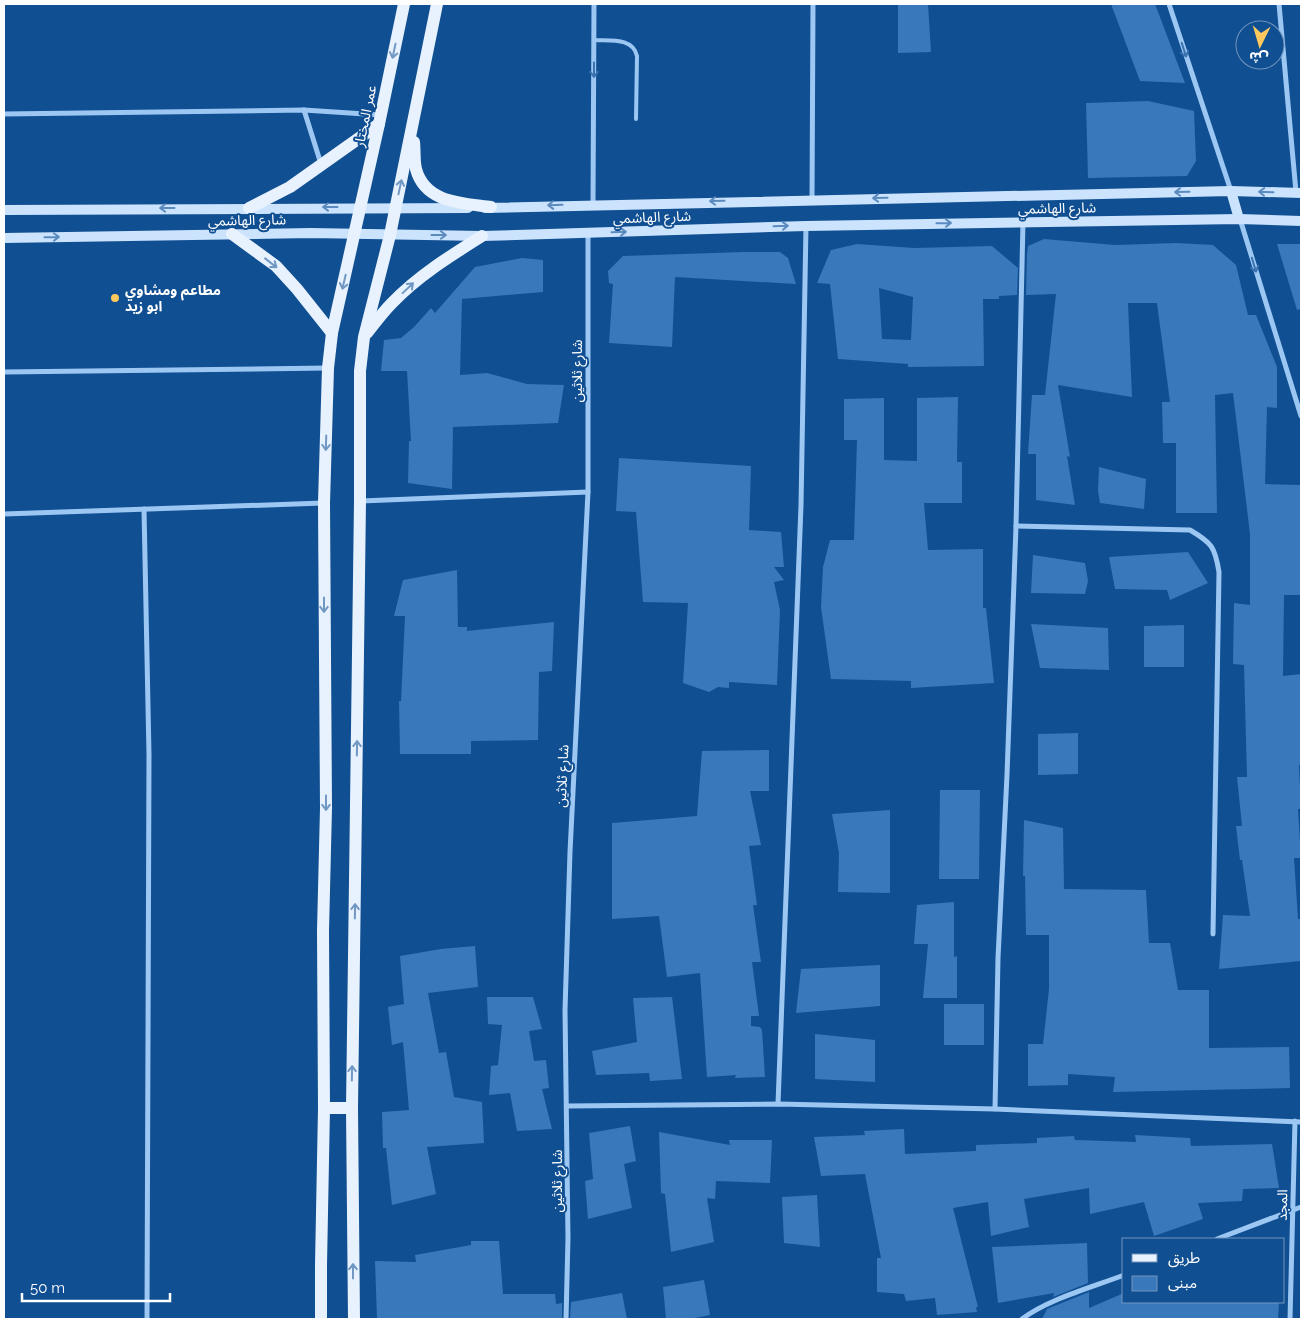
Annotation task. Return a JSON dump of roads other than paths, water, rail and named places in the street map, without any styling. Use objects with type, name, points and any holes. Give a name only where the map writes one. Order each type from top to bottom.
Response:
[{"type":"main road","name":"عمر المختار","points":[[321,1319],[320,1265],[324,1108],[323,931],[326,798],[324,503],[328,368],[332,333],[404,4]]},
{"type":"main road","points":[[354,1319],[352,1108],[360,370],[364,337],[390,235],[437,4]]},
{"type":"main road","points":[[249,208],[290,187],[380,119]]},
{"type":"main road","points":[[413,126],[416,168],[421,182],[430,193],[445,200],[490,208]]},
{"type":"main road","points":[[1231,191],[1240,219]]},
{"type":"main road","name":"شارع الهاشمي","points":[[4,210],[360,207],[490,208],[593,204],[1231,191],[1299,193]]},
{"type":"main road","name":"شارع الهاشمي","points":[[4,238],[232,234],[482,236],[806,226],[1023,222],[1240,219],[1301,221]]},
{"type":"main road","points":[[232,234],[276,266],[332,333]]},
{"type":"main road","points":[[364,337],[391,304],[416,280],[482,236]]},
{"type":"main road","points":[[324,1108],[352,1108]]},
{"type":"street","points":[[593,204],[594,4]]},
{"type":"street","points":[[812,199],[813,4]]},
{"type":"street","points":[[1169,4],[1231,191]]},
{"type":"street","points":[[1279,4],[1299,193]]},
{"type":"street","points":[[4,114],[304,110],[380,119]]},
{"type":"street","points":[[304,110],[321,164]]},
{"type":"street","points":[[1240,219],[1301,416]]},
{"type":"street","points":[[995,1109],[998,958],[1016,526],[1023,222]]},
{"type":"street","points":[[778,1104],[801,504],[806,226]]},
{"type":"street","name":"شارع ثلاثين","points":[[566,1319],[568,1238],[565,1010],[570,852],[588,492],[588,233]]},
{"type":"street","points":[[4,372],[328,368]]},
{"type":"street","points":[[360,501],[588,492]]},
{"type":"street","points":[[4,514],[324,503]]},
{"type":"street","points":[[144,509],[149,754],[147,1319]]},
{"type":"street","points":[[1016,526],[1190,530],[1205,539],[1216,552],[1218,572],[1213,934]]},
{"type":"street","points":[[567,1106],[778,1104],[995,1109],[1301,1122]]},
{"type":"street","name":"المجد","points":[[1290,1319],[1295,1121]]},
{"type":"street","points":[[1220,1238],[1301,1207]]},
{"type":"street","points":[[1022,1319],[1050,1304],[1122,1276]]},
{"type":"lane","points":[[594,40],[626,42],[634,47],[637,56],[636,118]]},
{"type":"place","name":"مطاعم ومشاوي ابو زيد","points":[[115,298]]}]
